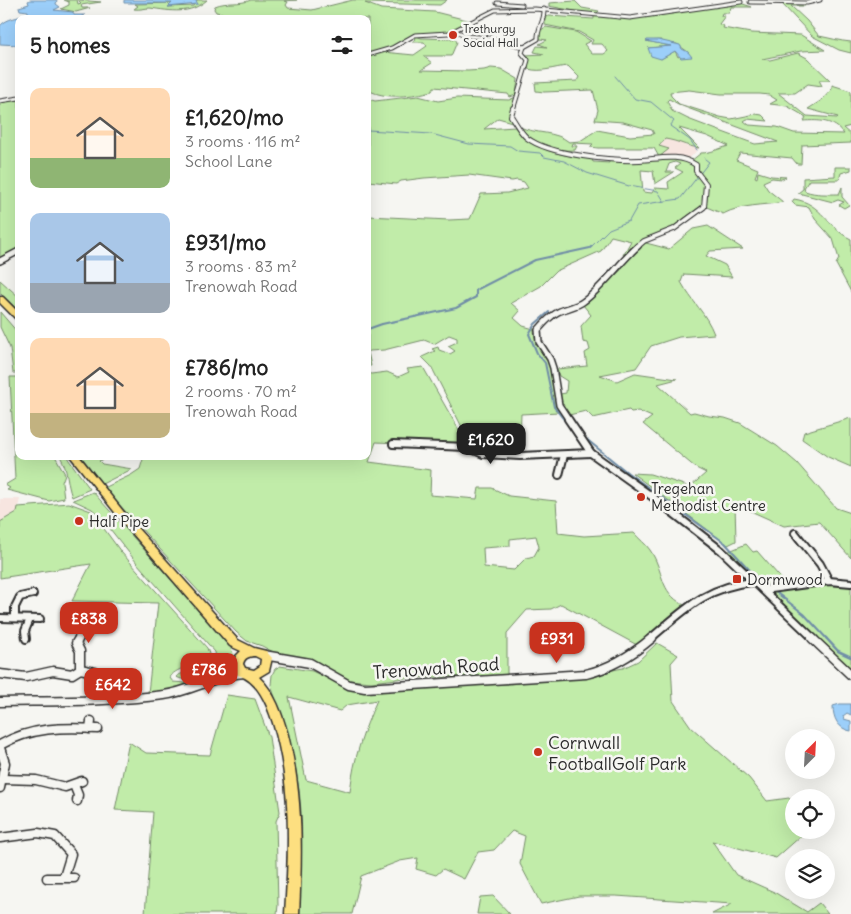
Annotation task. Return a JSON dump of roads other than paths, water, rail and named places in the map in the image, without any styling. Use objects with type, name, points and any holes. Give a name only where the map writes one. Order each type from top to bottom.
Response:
[{"type":"highway","points":[[0,299],[15,313]]},
{"type":"highway","points":[[77,460],[128,524],[234,643],[266,661]]},
{"type":"highway","points":[[234,643],[239,669],[263,687],[274,709],[288,753],[296,809],[292,914]]},
{"type":"highway","points":[[238,662],[242,656],[252,652]]},
{"type":"highway","points":[[246,674],[259,673],[266,661]]},
{"type":"highway","points":[[263,687],[266,661]]},
{"type":"street","points":[[518,0],[527,8]]},
{"type":"street","points":[[449,33],[492,11],[527,8],[630,18],[742,1],[807,3],[820,0]]},
{"type":"street","points":[[497,3],[522,5]]},
{"type":"street","points":[[544,9],[545,14],[542,25],[536,31],[538,39],[524,47],[522,53],[528,60],[527,67],[521,80],[511,116],[522,134],[547,148],[603,158],[690,160],[696,165],[699,174],[706,184],[704,207],[674,229],[644,241],[622,260],[617,270],[582,303],[558,312],[547,319],[538,330],[539,342],[550,359],[553,368],[559,404],[591,453],[654,498],[722,551],[752,582],[767,588],[851,675]]},
{"type":"street","points":[[456,31],[461,34]]},
{"type":"street","points":[[371,54],[395,47],[418,34],[461,34],[491,38],[524,47]]},
{"type":"street","points":[[0,101],[15,99]]},
{"type":"street","points":[[0,261],[15,253]]},
{"type":"street","points":[[393,444],[467,447],[483,454],[564,455],[591,453]]},
{"type":"street","points":[[559,475],[564,455]]},
{"type":"street","points":[[795,533],[820,564],[829,582]]},
{"type":"street","name":"Trenowah Road","points":[[266,661],[280,659],[310,663],[350,685],[365,688],[586,674],[599,671],[633,654],[693,602],[732,584],[752,582]]},
{"type":"street","points":[[767,588],[829,582],[851,583]]},
{"type":"street","points":[[15,618],[15,606],[20,597],[33,594]]},
{"type":"street","points":[[0,618],[40,619]]},
{"type":"street","points":[[26,639],[25,631],[30,619]]},
{"type":"street","points":[[80,669],[80,651],[76,643],[82,622],[106,624]]},
{"type":"street","points":[[222,676],[238,662]]},
{"type":"street","points":[[0,674],[26,677],[53,671],[72,674],[80,669],[100,673],[125,672]]},
{"type":"street","points":[[0,702],[121,699],[164,695],[186,691],[222,676],[246,674]]},
{"type":"street","points":[[0,788],[6,765],[4,754],[0,747],[12,737],[44,728],[93,726]]},
{"type":"street","points":[[3,779],[38,780],[64,788],[78,783],[77,801]]},
{"type":"street","points":[[0,838],[38,833],[55,836],[71,854],[64,877]]},
{"type":"street","points":[[48,878],[74,878]]},
{"type":"water","points":[[57,0],[56,4],[60,7],[54,10],[73,12],[74,15],[23,15],[28,13],[28,11],[20,10],[19,7],[29,4],[28,1]]},
{"type":"water","points":[[124,0],[197,0],[198,4],[168,7],[172,3],[124,3]]},
{"type":"water","points":[[15,18],[15,45],[0,44],[0,26],[6,21]]},
{"type":"water","points":[[647,40],[658,40],[680,45],[692,57],[681,58],[675,51],[661,59],[651,56],[648,48],[671,46]]},
{"type":"water","points":[[851,704],[851,715],[847,713],[843,716],[844,719],[851,721],[851,731],[843,728],[835,719],[833,706]]},
{"type":"waterway","points":[[615,76],[635,99],[651,102],[674,121],[670,126],[690,140],[697,150]]},
{"type":"waterway","points":[[371,130],[431,134],[469,144],[510,146],[518,151],[540,153],[544,157],[564,161],[587,173],[629,186],[658,191],[664,201]]},
{"type":"waterway","points":[[700,154],[703,157]]},
{"type":"waterway","points":[[371,328],[456,308],[476,297],[476,290],[535,260],[590,248],[609,229],[629,221],[638,205],[680,199],[709,162],[705,159]]},
{"type":"waterway","points":[[549,312],[535,324],[529,334],[537,353],[545,363],[554,407],[569,426]]},
{"type":"waterway","points":[[585,438],[628,473],[725,543],[756,577],[769,587]]},
{"type":"waterway","points":[[773,590],[804,614],[827,639]]},
{"type":"waterway","points":[[826,638],[838,651],[851,657]]},
{"type":"place","name":"Trethurgy Social Hall","points":[[453,35]]},
{"type":"place","name":"Tregehan Methodist Centre","points":[[641,497]]},
{"type":"place","name":"Half Pipe","points":[[79,521]]},
{"type":"place","name":"Dormwood","points":[[737,579]]},
{"type":"place","name":"Cornwall FootballGolf Park","points":[[538,752]]}]
